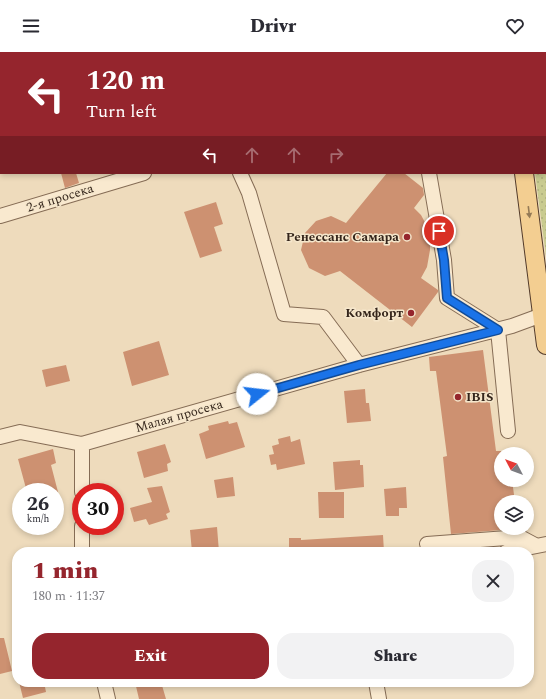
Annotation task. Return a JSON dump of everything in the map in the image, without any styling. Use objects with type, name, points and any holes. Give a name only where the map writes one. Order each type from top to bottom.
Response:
[{"type":"main road","points":[[524,174],[546,345]]},
{"type":"street","name":"2-я просека","points":[[0,216],[141,174]]},
{"type":"street","points":[[240,174],[249,193],[284,314],[323,317],[359,365]]},
{"type":"street","points":[[429,174],[444,260],[447,298],[498,330],[508,431]]},
{"type":"street","name":"Малая просека","points":[[0,437],[20,432],[82,444],[359,365],[498,330],[542,315]]},
{"type":"street","points":[[82,444],[82,483]]},
{"type":"street","points":[[82,535],[82,547]]},
{"type":"street","points":[[427,544],[520,537],[541,545]]},
{"type":"street","points":[[105,687],[108,699]]},
{"type":"street","points":[[377,687],[379,699]]},
{"type":"green space","points":[[535,174],[546,174],[546,256]]},
{"type":"building","points":[[61,174],[76,174],[79,183],[65,188]]},
{"type":"building","points":[[386,174],[405,174],[423,188],[424,195],[414,208],[421,215],[428,228],[430,238],[430,250],[427,267],[421,278],[438,290],[438,292],[412,327],[340,271],[325,276],[309,268],[301,250],[305,233],[316,221],[331,216],[346,223]]},
{"type":"building","points":[[216,202],[223,224],[214,227],[222,251],[200,258],[184,212]]},
{"type":"building","points":[[159,341],[169,375],[132,386],[123,352]]},
{"type":"building","points":[[483,350],[495,447],[494,447],[494,487],[513,487],[514,495],[494,495],[494,531],[451,534],[443,457],[447,456],[436,371],[430,371],[429,357]]},
{"type":"building","points":[[66,365],[70,381],[46,387],[42,370]]},
{"type":"building","points":[[365,389],[366,403],[369,403],[371,421],[347,423],[344,391]]},
{"type":"building","points":[[228,421],[229,424],[237,422],[245,447],[206,459],[199,434],[209,430],[208,426]]},
{"type":"building","points":[[290,436],[291,442],[300,439],[305,464],[277,470],[276,464],[271,465],[269,455],[274,454],[272,446],[279,444],[278,439]]},
{"type":"building","points":[[165,444],[171,462],[167,464],[168,471],[144,478],[137,452]]},
{"type":"building","points":[[53,449],[56,463],[51,465],[56,483],[25,483],[18,459]]},
{"type":"building","points":[[360,460],[360,465],[363,465],[364,487],[335,490],[333,462]]},
{"type":"building","points":[[233,477],[235,496],[217,498],[214,480]]},
{"type":"building","points":[[162,486],[170,512],[166,514],[168,519],[149,525],[146,519],[134,522],[130,508],[152,502],[147,488]]},
{"type":"building","points":[[406,487],[407,508],[399,508],[399,516],[386,516],[384,489]]},
{"type":"building","points":[[318,492],[344,492],[344,518],[319,518]]},
{"type":"building","points":[[217,527],[219,547],[192,547],[190,530]]},
{"type":"building","points":[[383,535],[384,547],[289,547],[289,538],[301,538],[301,540]]},
{"type":"building","points":[[0,638],[4,638],[12,671],[0,674]]},
{"type":"building","points":[[20,687],[45,687],[46,692],[23,698]]},
{"type":"building","points":[[136,687],[162,687],[166,699],[139,699]]},
{"type":"place","name":"Ренессанс Самара","points":[[407,237]]},
{"type":"place","name":"Комфорт","points":[[411,313]]},
{"type":"place","name":"IBIS","points":[[458,397]]},
{"type":"route","points":[[257,394],[359,365],[498,330],[447,298],[444,260],[439,231]]}]
